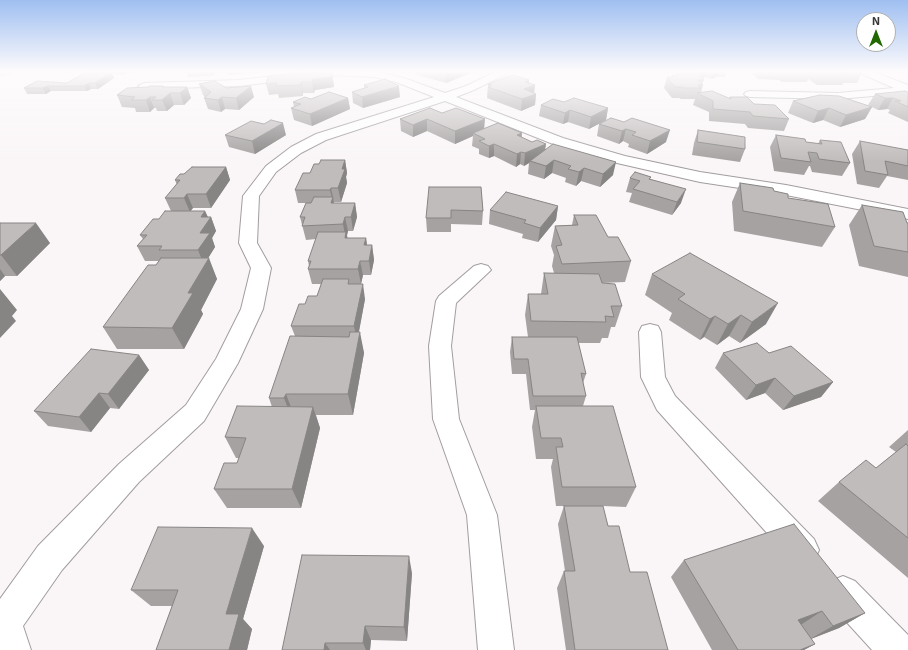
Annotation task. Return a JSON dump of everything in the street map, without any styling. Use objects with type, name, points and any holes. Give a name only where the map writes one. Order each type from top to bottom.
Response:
[{"type":"street","points":[[6,633],[50,558],[129,473],[195,413],[226,363],[252,309],[260,268],[248,243],[251,196],[271,169],[296,150],[322,137],[429,102]]},
{"type":"street","points":[[460,102],[558,141],[622,160],[700,177],[786,190],[908,214]]},
{"type":"street","points":[[481,270],[446,301],[440,346],[446,419],[482,515],[496,650]]},
{"type":"street","points":[[650,332],[653,378],[666,403],[897,650]]},
{"type":"building","points":[[294,102],[338,102],[310,114],[291,108],[301,104]]},
{"type":"building","points":[[546,102],[589,102],[608,108],[591,117],[570,110],[565,113],[541,105]]},
{"type":"building","points":[[713,102],[752,102],[754,104],[775,105],[789,119],[753,116],[750,112],[713,109]]},
{"type":"building","points":[[796,102],[858,102],[872,107],[846,115],[829,108],[818,111]]},
{"type":"building","points":[[898,102],[908,102],[908,107]]},
{"type":"building","points":[[430,108],[442,113],[456,108],[485,119],[455,131],[427,119],[413,125],[400,119]]},
{"type":"building","points":[[611,118],[624,122],[632,118],[670,130],[650,141],[632,135],[636,132],[626,129],[622,131],[599,124]]},
{"type":"building","points":[[271,120],[283,123],[252,141],[225,135],[251,121],[264,124]]},
{"type":"building","points":[[498,123],[522,133],[517,135],[532,142],[537,140],[546,144],[525,153],[521,152],[517,154],[494,144],[489,146],[479,141],[485,139],[473,133]]},
{"type":"building","points":[[698,130],[745,137],[745,149],[697,142]]},
{"type":"building","points":[[776,135],[805,139],[806,142],[822,144],[820,140],[841,142],[850,163],[819,159],[817,153],[808,152],[811,162],[781,158]]},
{"type":"building","points":[[860,141],[908,150],[908,166],[885,161],[888,175],[865,171]]},
{"type":"building","points":[[553,144],[616,162],[603,174],[584,168],[579,172],[568,169],[571,166],[554,160],[546,166],[530,161]]},
{"type":"building","points":[[321,160],[345,160],[342,169],[345,169],[338,188],[331,188],[330,190],[295,190],[303,173],[310,173],[314,164],[319,164]]},
{"type":"building","points":[[192,167],[226,167],[206,194],[187,194],[184,198],[165,198],[180,180],[175,180],[180,174],[184,174]]},
{"type":"building","points":[[635,172],[651,177],[649,179],[686,189],[677,202],[633,189],[640,181],[630,178]]},
{"type":"building","points":[[740,183],[773,188],[774,191],[788,194],[788,198],[828,204],[835,227],[743,211]]},
{"type":"building","points":[[429,187],[481,187],[483,211],[451,210],[451,218],[426,218]]},
{"type":"building","points":[[506,192],[558,206],[540,228],[524,223],[526,220],[490,210]]},
{"type":"building","points":[[314,197],[333,197],[331,203],[355,203],[351,217],[345,217],[343,224],[302,226],[305,217],[300,217],[306,203],[311,203]]},
{"type":"building","points":[[862,205],[903,212],[908,223],[908,252],[874,246]]},
{"type":"building","points":[[165,211],[205,211],[201,217],[211,217],[200,233],[210,233],[198,250],[159,250],[162,246],[137,246],[147,235],[140,235],[153,219],[159,219]]},
{"type":"building","points":[[574,215],[596,215],[608,237],[618,237],[631,261],[562,264],[556,246],[562,245],[555,226],[578,225]]},
{"type":"building","points":[[0,223],[36,223],[0,255]]},
{"type":"building","points":[[318,232],[346,232],[345,238],[366,238],[364,245],[372,245],[369,261],[360,261],[358,269],[308,269],[311,261],[308,261]]},
{"type":"building","points":[[690,253],[778,303],[752,322],[741,315],[728,324],[715,316],[710,319],[678,299],[685,294],[652,274]]},
{"type":"building","points":[[161,258],[209,258],[188,293],[193,293],[172,328],[103,327],[148,265],[156,265]]},
{"type":"building","points":[[544,273],[599,274],[602,283],[615,284],[622,306],[611,306],[614,317],[605,316],[606,322],[531,321],[528,294],[548,294]]},
{"type":"building","points":[[323,279],[349,279],[348,284],[363,284],[354,326],[291,326],[299,304],[305,304],[308,296],[317,296]]},
{"type":"building","points":[[350,332],[360,332],[348,394],[286,394],[284,398],[269,398],[290,336],[349,337]]},
{"type":"building","points":[[512,337],[577,337],[586,374],[581,373],[586,396],[533,396],[528,359],[514,359]]},
{"type":"building","points":[[757,343],[769,353],[791,346],[833,382],[794,396],[775,378],[756,385],[723,353]]},
{"type":"building","points":[[91,349],[139,355],[108,394],[99,393],[79,417],[34,411]]},
{"type":"building","points":[[237,406],[313,407],[292,489],[214,489],[224,463],[237,463],[246,438],[225,437]]},
{"type":"building","points":[[536,406],[613,406],[636,487],[562,487],[556,447],[563,447],[561,438],[541,438]]},
{"type":"building","points":[[906,444],[908,446],[908,538],[839,482],[866,460],[876,468]]},
{"type":"building","points":[[564,506],[603,506],[608,526],[619,526],[630,572],[647,572],[668,650],[575,650],[564,571],[575,571]]},
{"type":"building","points":[[794,524],[865,613],[833,626],[822,611],[798,620],[815,644],[800,650],[738,650],[684,560]]},
{"type":"building","points":[[158,527],[252,528],[226,614],[239,614],[229,650],[156,650],[178,590],[131,590]]},
{"type":"building","points":[[302,555],[409,556],[404,627],[365,626],[363,643],[325,643],[324,650],[282,650]]}]
